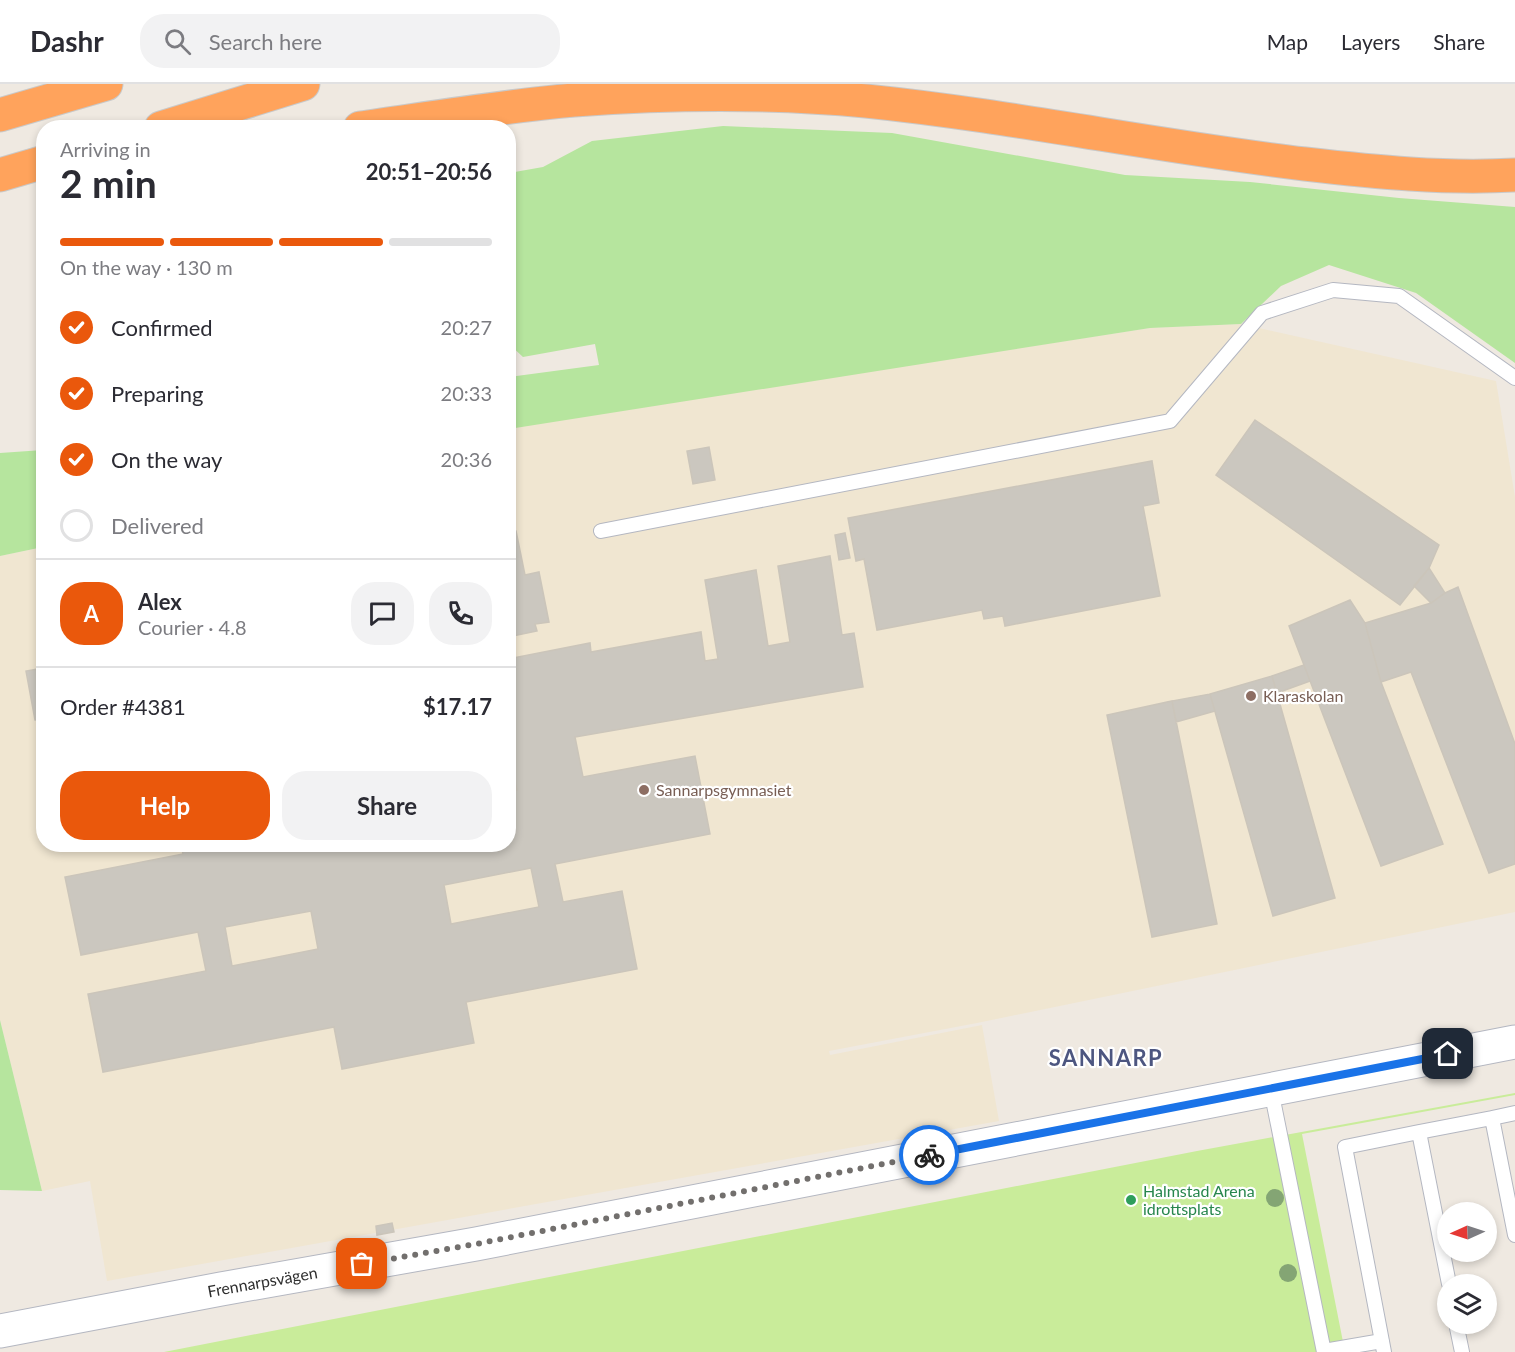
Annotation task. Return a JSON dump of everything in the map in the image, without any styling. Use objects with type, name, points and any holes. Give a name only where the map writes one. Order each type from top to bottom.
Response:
[{"type":"highway","points":[[0,115],[106,84]]},
{"type":"highway","points":[[187,120],[303,84]]},
{"type":"highway","points":[[421,120],[573,100],[692,94],[788,96],[866,101],[1262,159],[1358,170],[1428,176],[1515,176]]},
{"type":"highway","points":[[0,175],[36,164]]},
{"type":"highway","points":[[0,175],[36,171]]},
{"type":"street","name":"Frennarpsvägen","points":[[0,1331],[476,1244],[1515,1042]]},
{"type":"lane","points":[[601,531],[1170,421],[1262,313],[1333,290],[1399,296],[1515,378]]},
{"type":"lane","points":[[1271,1088],[1324,1351],[1383,1346],[1345,1147],[1515,1113]]},
{"type":"lane","points":[[1492,1118],[1515,1235]]},
{"type":"lane","points":[[1419,1132],[1447,1274]]},
{"type":"lane","points":[[1458,1334],[1462,1352]]},
{"type":"shaded area","name":"Sannarpsgymnasiet","points":[[1241,324],[1496,381],[1515,497],[1515,912],[977,1023],[829,1051],[830,1055],[982,1025],[999,1121],[107,1281],[90,1181],[42,1191],[0,1020],[0,556],[36,548],[36,852],[516,852],[516,427],[1150,328]]},
{"type":"green space","points":[[723,126],[892,133],[1125,175],[1250,182],[1399,198],[1515,207],[1515,363],[1416,293],[1329,265],[1281,286],[1241,324],[1150,328],[516,428],[516,376],[599,365],[595,344],[523,357],[516,350],[516,172],[543,167],[592,141]]},
{"type":"green space","points":[[36,450],[36,548],[0,556],[0,453]]},
{"type":"green space","points":[[0,1020],[42,1191],[0,1190]]},
{"type":"green space","name":"Halmstad Arena idrottsplats","points":[[1515,1093],[1515,1095],[1302,1134],[1345,1352],[164,1352],[1197,1151]]},
{"type":"building","points":[[1255,420],[1439,545],[1429,568],[1400,605],[1216,475]]},
{"type":"building","points":[[709,447],[715,480],[693,484],[687,451]]},
{"type":"building","points":[[1152,461],[1159,503],[1143,506],[1160,596],[1005,626],[1003,616],[984,619],[982,610],[877,630],[864,559],[856,561],[848,518]]},
{"type":"building","points":[[516,531],[525,575],[539,572],[549,622],[535,624],[537,631],[516,635]]},
{"type":"building","points":[[845,533],[850,558],[839,560],[835,535]]},
{"type":"building","points":[[830,556],[842,635],[854,633],[863,687],[575,737],[583,777],[695,756],[710,834],[555,864],[563,902],[622,891],[637,969],[466,1002],[474,1043],[342,1069],[334,1027],[103,1072],[88,994],[206,971],[198,932],[81,955],[65,877],[183,854],[183,852],[516,852],[516,657],[590,643],[591,652],[701,632],[705,661],[718,659],[705,580],[756,570],[768,646],[790,642],[778,566]],"holes":[[[531,868],[539,907],[451,924],[444,885]],[[311,911],[318,949],[232,966],[225,927]]]},
{"type":"building","points":[[1429,568],[1445,593],[1431,603],[1414,586]]},
{"type":"building","points":[[1458,587],[1515,744],[1515,864],[1489,873],[1411,672],[1381,682],[1365,623],[1431,603]]},
{"type":"building","points":[[1350,600],[1365,623],[1381,682],[1443,844],[1381,866],[1289,626]]},
{"type":"building","points":[[1304,665],[1310,681],[1277,693],[1272,676]]},
{"type":"building","points":[[36,669],[36,720],[35,720],[26,671]]},
{"type":"building","points":[[1272,676],[1335,898],[1273,916],[1210,694]]},
{"type":"building","points":[[1210,694],[1215,711],[1176,722],[1172,701]]},
{"type":"building","points":[[1172,701],[1217,924],[1152,937],[1107,715]]},
{"type":"building","points":[[392,1223],[394,1232],[377,1235],[376,1226]]},
{"type":"way so far","points":[[362,1264],[476,1244],[929,1155]]},
{"type":"place","name":"Klaraskolan","points":[[1251,696]]},
{"type":"place","name":"Sannarpsgymnasiet","points":[[644,790]]},
{"type":"place","name":"Halmstad Arena idrottsplats","points":[[1131,1200]]},
{"type":"district","name":"SANNARP","points":[[1106,1058]]},
{"type":"route","points":[[929,1155],[1448,1054]]}]
